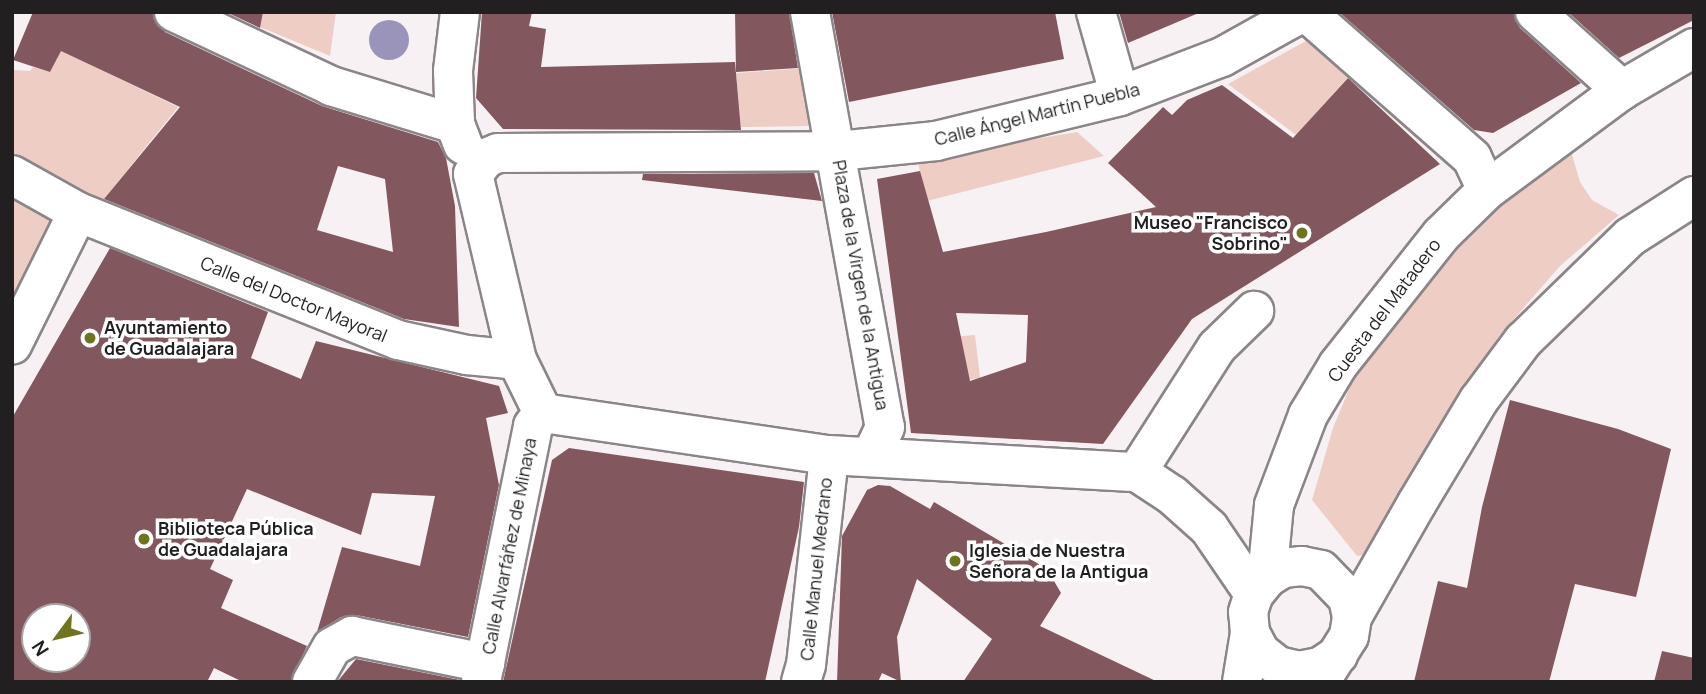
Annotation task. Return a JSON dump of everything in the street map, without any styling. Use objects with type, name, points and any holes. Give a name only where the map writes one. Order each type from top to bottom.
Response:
[{"type":"street","points":[[174,12],[246,50],[331,86],[455,124]]},
{"type":"street","points":[[460,12],[453,71],[455,124],[473,174],[517,360],[543,413],[829,455],[1137,472],[1172,495],[1209,528],[1260,586],[1293,567],[1321,570],[1348,598],[1352,617],[1349,636],[1315,672],[1269,659],[1250,634]]},
{"type":"street","points":[[810,12],[838,151]]},
{"type":"street","points":[[1096,12],[1120,96]]},
{"type":"street","points":[[1305,12],[1472,158],[1487,190]]},
{"type":"street","name":"Calle Ángel Martín Puebla","points":[[838,151],[936,141],[1120,96],[1222,57],[1305,12]]},
{"type":"street","points":[[1535,12],[1622,90]]},
{"type":"street","name":"Cuesta del Matadero","points":[[1242,682],[1250,634],[1248,612],[1260,586],[1274,505],[1308,415],[1338,365],[1441,235],[1487,190],[1622,90],[1694,48]]},
{"type":"street","name":"Plaza de la Virgen de la Antigua","points":[[473,174],[486,158],[498,153],[838,151],[885,427],[871,457]]},
{"type":"street","name":"Calle del Doctor Mayoral","points":[[12,175],[78,212],[398,340],[467,355],[517,360]]},
{"type":"street","points":[[1352,617],[1479,400],[1523,341],[1630,237],[1694,196]]},
{"type":"street","points":[[12,345],[78,212]]},
{"type":"street","points":[[1137,472],[1217,347],[1254,311]]},
{"type":"street","name":"Calle Alvarfáñez de Minaya","points":[[483,673],[533,426],[543,413]]},
{"type":"street","name":"Calle Manuel Medrano","points":[[801,682],[806,666],[829,455]]},
{"type":"street","points":[[312,682],[332,647],[352,636],[483,673]]},
{"type":"shaded area","points":[[263,12],[336,12],[330,56],[260,27]]},
{"type":"shaded area","points":[[389,20],[397,21],[403,26],[408,32],[408,48],[403,54],[397,59],[389,60],[381,59],[375,54],[370,48],[369,40],[370,32],[375,26],[381,21]]},
{"type":"shaded area","points":[[1306,41],[1350,75],[1296,135],[1228,84]]},
{"type":"shaded area","points":[[63,46],[93,66],[178,107],[96,209],[12,170],[12,70],[30,71],[33,67],[50,72]]},
{"type":"shaded area","points":[[807,68],[816,118],[809,126],[741,127],[736,73]]},
{"type":"shaded area","points":[[1077,132],[1104,156],[927,201],[917,159]]},
{"type":"shaded area","points":[[1571,151],[1580,182],[1592,200],[1619,215],[1560,266],[1499,336],[1363,555],[1357,556],[1312,500],[1333,428],[1352,382],[1450,249],[1503,200]]},
{"type":"shaded area","points":[[12,175],[78,212],[12,345]]},
{"type":"shaded area","points":[[975,335],[980,378],[943,383],[943,435],[938,435],[938,338]]},
{"type":"building","points":[[33,12],[152,12],[165,32],[322,106],[438,142],[446,158],[455,206],[459,327],[404,319],[104,199],[180,107],[61,51],[50,72],[13,60]],"holes":[[[338,166],[385,179],[393,252],[317,230]]]},
{"type":"building","points":[[226,12],[263,12],[260,28]]},
{"type":"building","points":[[482,12],[532,12],[529,26],[546,29],[541,67],[735,62],[741,130],[503,129],[476,98]]},
{"type":"building","points":[[735,12],[789,12],[798,68],[736,72]]},
{"type":"building","points":[[832,12],[1055,12],[1064,59],[849,102]]},
{"type":"building","points":[[1119,12],[1201,12],[1128,43]]},
{"type":"building","points":[[1339,12],[1514,12],[1520,28],[1581,83],[1493,133],[1474,130]]},
{"type":"building","points":[[1568,12],[1694,12],[1694,20],[1619,58]]},
{"type":"building","points":[[1348,78],[1440,164],[1192,319],[1103,444],[911,433],[877,179],[920,171],[943,252],[1156,207],[1108,163],[1163,107],[1172,115],[1187,100],[1222,85],[1293,138]],"holes":[[[956,313],[1028,315],[1026,362],[970,381]]]},
{"type":"building","points":[[814,173],[822,201],[642,180],[643,174]]},
{"type":"building","points":[[110,248],[268,312],[251,358],[301,379],[316,341],[499,386],[508,413],[486,418],[499,485],[468,637],[356,615],[341,617],[317,632],[342,547],[420,566],[435,496],[372,493],[361,535],[247,489],[210,569],[233,580],[221,608],[307,646],[290,682],[243,682],[214,668],[207,682],[12,682],[12,418]]},
{"type":"building","points":[[1510,400],[1618,429],[1671,449],[1636,597],[1575,584],[1549,682],[1414,682],[1438,581],[1467,588],[1482,507]]},
{"type":"building","points":[[569,448],[804,482],[799,527],[765,682],[503,682],[552,460]]},
{"type":"building","points":[[878,485],[890,486],[930,509],[934,502],[1047,569],[1061,593],[1040,626],[1158,682],[963,682],[992,639],[917,579],[897,637],[901,682],[882,673],[878,682],[837,682],[842,536],[867,490]]},
{"type":"building","points":[[1662,651],[1694,658],[1694,682],[1654,682]]},
{"type":"building","points":[[356,659],[460,680],[460,682],[337,682]]},
{"type":"place","name":"Museo \"Francisco Sobrino\"","points":[[1302,233]]},
{"type":"place","name":"Ayuntamiento de Guadalajara","points":[[90,338]]},
{"type":"place","name":"Biblioteca Pública de Guadalajara","points":[[144,539]]},
{"type":"place","name":"Iglesia de Nuestra Señora de la Antigua","points":[[955,561]]}]
